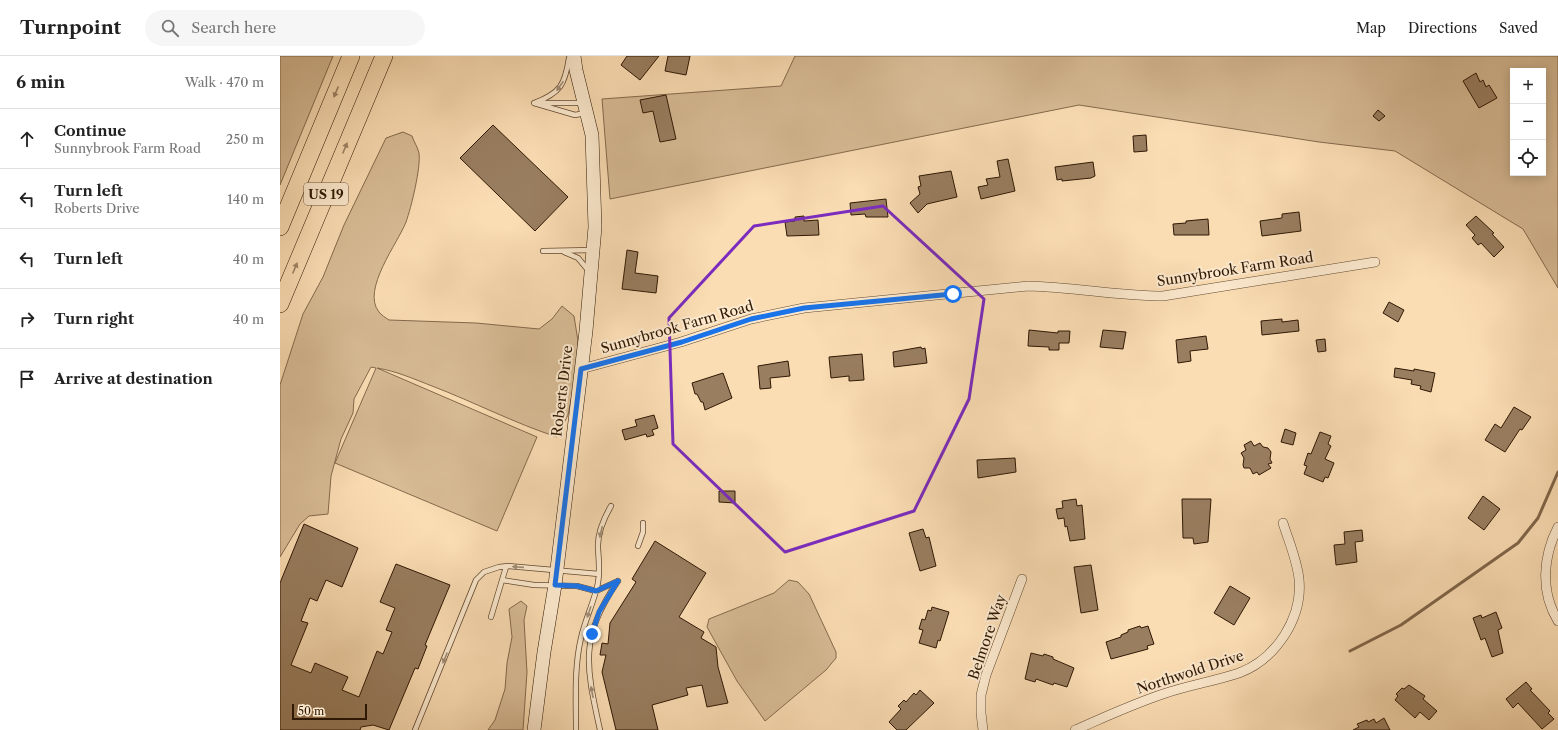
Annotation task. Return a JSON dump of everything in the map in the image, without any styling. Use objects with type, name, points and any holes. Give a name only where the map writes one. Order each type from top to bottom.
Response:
[{"type":"highway","name":"US 19","points":[[280,227],[352,56]]},
{"type":"highway","name":"US 19","points":[[280,304],[384,56]]},
{"type":"street","name":"Roberts Drive","points":[[534,730],[544,652],[557,571],[581,369],[595,227],[594,157],[592,135],[574,56]]},
{"type":"street","name":"Sunnybrook Farm Road","points":[[581,369],[682,342],[751,319],[804,308],[1028,286],[1063,287],[1143,296],[1163,296],[1375,262]]},
{"type":"street","name":"Northwold Drive","points":[[1075,730],[1146,700],[1240,672],[1253,666],[1266,656],[1279,643],[1289,628],[1295,611],[1298,595],[1297,564],[1283,523]]},
{"type":"street","points":[[1558,527],[1550,544],[1545,566],[1550,600],[1558,621]]},
{"type":"street","name":"Belmore Way","points":[[983,730],[981,695],[986,675],[1022,579]]},
{"type":"lane","points":[[534,103],[551,96],[561,86],[567,73],[569,56]]},
{"type":"lane","points":[[534,103],[574,114],[585,108]]},
{"type":"lane","points":[[534,103],[585,108]]},
{"type":"lane","points":[[543,251],[593,250]]},
{"type":"lane","points":[[557,251],[578,258],[586,266],[591,276]]},
{"type":"lane","points":[[576,730],[576,676],[580,639],[596,591],[600,560],[598,548],[600,534],[606,515],[611,506]]},
{"type":"lane","points":[[638,546],[643,532],[643,523]]},
{"type":"lane","points":[[491,617],[506,567]]},
{"type":"lane","points":[[415,730],[476,580],[484,572],[506,567],[599,574]]},
{"type":"lane","points":[[502,580],[534,585],[577,586],[596,591],[618,581],[599,612],[589,649],[589,676],[600,730]]},
{"type":"highlighted area","points":[[883,206],[984,299],[969,399],[914,511],[785,552],[673,444],[669,318],[754,226]]},
{"type":"shaded area","points":[[280,56],[333,56],[280,185]]},
{"type":"shaded area","points":[[795,56],[1558,56],[1558,288],[1523,229],[1395,151],[1319,142],[1079,105],[610,199],[602,99],[781,86]]},
{"type":"shaded area","points":[[403,132],[412,136],[418,149],[419,168],[406,222],[383,267],[374,292],[375,303],[379,312],[389,320],[476,323],[539,329],[552,319],[562,306],[574,316],[578,341],[575,380],[568,415],[557,437],[412,378],[377,368],[537,437],[497,531],[335,463],[376,368],[371,367],[354,399],[353,413],[341,439],[331,476],[328,514],[309,516],[300,524],[280,557],[280,385],[303,314],[323,277],[344,225],[386,138]]},
{"type":"shaded area","points":[[789,580],[798,582],[809,594],[836,652],[836,658],[826,670],[765,721],[737,681],[707,627],[709,619],[774,593]]},
{"type":"shaded area","points":[[521,601],[527,606],[524,620],[527,672],[523,730],[488,730],[495,720],[505,689],[507,663],[512,637],[509,609]]},
{"type":"building","points":[[627,56],[659,56],[640,80],[621,65]]},
{"type":"building","points":[[668,56],[690,56],[686,75],[665,71]]},
{"type":"building","points":[[1476,73],[1480,82],[1483,80],[1486,87],[1489,85],[1497,98],[1479,108],[1463,81]]},
{"type":"building","points":[[666,95],[676,139],[660,142],[653,111],[643,113],[640,100]]},
{"type":"building","points":[[1378,110],[1385,116],[1379,121],[1373,116]]},
{"type":"building","points":[[493,125],[568,197],[535,231],[460,158]]},
{"type":"building","points":[[1146,135],[1147,151],[1134,152],[1133,136]]},
{"type":"building","points":[[1008,159],[1015,191],[981,199],[978,187],[988,185],[986,179],[1000,177],[997,161]]},
{"type":"building","points":[[1093,162],[1095,176],[1091,178],[1062,181],[1062,179],[1057,180],[1055,167]]},
{"type":"building","points":[[951,171],[957,197],[927,204],[918,213],[910,203],[920,194],[918,187],[921,186],[919,176]]},
{"type":"building","points":[[886,199],[888,217],[866,217],[865,214],[851,215],[850,203]]},
{"type":"building","points":[[1299,212],[1301,231],[1262,236],[1260,221],[1282,218],[1282,214]]},
{"type":"building","points":[[804,216],[804,221],[818,220],[819,235],[787,236],[785,222],[795,221],[795,217]]},
{"type":"building","points":[[1476,216],[1494,233],[1492,234],[1504,247],[1494,257],[1481,243],[1478,245],[1472,238],[1475,235],[1466,225]]},
{"type":"building","points":[[1208,219],[1209,235],[1174,235],[1173,224]]},
{"type":"building","points":[[627,250],[638,252],[635,273],[658,276],[656,293],[622,289]]},
{"type":"building","points":[[1389,302],[1404,310],[1398,322],[1383,313]]},
{"type":"building","points":[[1282,319],[1282,322],[1298,320],[1299,331],[1262,335],[1261,321]]},
{"type":"building","points":[[1029,330],[1058,333],[1058,331],[1070,331],[1069,343],[1059,343],[1059,350],[1049,350],[1049,347],[1028,346]]},
{"type":"building","points":[[1103,330],[1126,332],[1123,349],[1100,347]]},
{"type":"building","points":[[1206,336],[1208,349],[1190,351],[1191,361],[1178,363],[1176,340]]},
{"type":"building","points":[[1325,339],[1326,351],[1318,352],[1316,340]]},
{"type":"building","points":[[921,347],[922,349],[925,348],[927,363],[894,367],[893,352]]},
{"type":"building","points":[[862,354],[864,380],[849,381],[849,376],[831,378],[829,357]]},
{"type":"building","points":[[788,361],[790,376],[770,378],[771,388],[760,389],[758,366]]},
{"type":"building","points":[[1395,368],[1414,371],[1414,369],[1435,373],[1431,392],[1420,389],[1421,386],[1411,384],[1412,380],[1394,377]]},
{"type":"building","points":[[723,373],[732,398],[705,410],[703,402],[701,402],[697,394],[695,394],[692,383]]},
{"type":"building","points":[[1514,407],[1531,417],[1522,430],[1520,429],[1505,452],[1485,440],[1495,424],[1501,428]]},
{"type":"building","points":[[654,415],[658,428],[652,430],[654,435],[647,437],[646,434],[625,440],[622,430],[637,426],[635,420]]},
{"type":"building","points":[[1285,429],[1296,433],[1293,445],[1281,442]]},
{"type":"building","points":[[1320,432],[1331,436],[1328,444],[1331,446],[1325,459],[1334,463],[1328,478],[1325,477],[1323,482],[1304,474],[1307,466],[1304,465],[1308,453],[1311,454]]},
{"type":"building","points":[[1251,441],[1254,446],[1260,443],[1271,452],[1270,459],[1272,463],[1268,464],[1271,468],[1259,475],[1257,472],[1253,474],[1250,468],[1244,468],[1243,465],[1244,458],[1241,453],[1246,450],[1244,445]]},
{"type":"building","points":[[1015,458],[1016,472],[978,478],[977,460]]},
{"type":"building","points":[[719,491],[735,491],[735,503],[719,502]]},
{"type":"building","points":[[1483,496],[1500,509],[1484,530],[1468,518]]},
{"type":"building","points":[[1076,499],[1077,506],[1082,505],[1085,539],[1070,541],[1067,526],[1065,527],[1064,518],[1058,519],[1056,509],[1063,508],[1062,501]]},
{"type":"building","points":[[1182,499],[1211,499],[1208,542],[1194,544],[1193,538],[1183,538]]},
{"type":"building","points":[[304,524],[358,548],[342,587],[326,580],[317,601],[310,598],[301,621],[308,623],[291,665],[311,673],[315,663],[348,677],[342,690],[359,697],[377,651],[383,654],[392,632],[386,630],[395,608],[380,602],[396,564],[450,585],[425,645],[427,646],[418,669],[415,668],[389,730],[373,725],[361,727],[360,730],[280,730],[280,583]]},
{"type":"building","points":[[923,529],[926,538],[929,537],[936,566],[920,571],[909,533]]},
{"type":"building","points":[[1362,530],[1363,541],[1355,542],[1357,562],[1336,565],[1334,545],[1345,544],[1344,532]]},
{"type":"building","points":[[655,541],[706,573],[679,617],[704,632],[701,638],[716,647],[718,667],[728,703],[707,707],[702,685],[686,688],[688,695],[652,705],[658,730],[616,730],[602,672],[606,655],[600,655],[602,643],[608,644],[610,623],[636,582],[632,579]]},
{"type":"building","points":[[1091,565],[1098,610],[1081,613],[1074,567]]},
{"type":"building","points":[[1230,586],[1250,598],[1234,625],[1214,613]]},
{"type":"building","points":[[932,607],[949,612],[940,641],[938,640],[936,648],[919,643],[923,630],[919,629],[922,619],[925,620],[928,610],[931,611]]},
{"type":"building","points":[[1496,612],[1502,628],[1498,630],[1503,653],[1492,657],[1485,638],[1481,640],[1473,618],[1481,615],[1482,618]]},
{"type":"building","points":[[1140,626],[1141,628],[1148,626],[1154,644],[1147,646],[1148,649],[1111,659],[1106,642],[1121,637],[1121,635],[1128,632],[1128,630]]},
{"type":"building","points":[[1031,653],[1043,656],[1044,654],[1053,657],[1053,659],[1074,668],[1067,687],[1054,683],[1053,685],[1036,679],[1035,682],[1025,679]]},
{"type":"building","points":[[1526,682],[1532,689],[1530,690],[1550,711],[1548,713],[1554,719],[1542,729],[1518,703],[1513,708],[1506,699]]},
{"type":"building","points":[[1409,685],[1425,696],[1423,699],[1437,711],[1429,720],[1420,712],[1415,718],[1395,700],[1398,696],[1396,694],[1402,688],[1404,689]]},
{"type":"building","points":[[920,690],[934,703],[906,730],[897,730],[889,722],[901,709],[898,706],[904,700],[906,702],[914,693],[916,695]]},
{"type":"building","points":[[1384,718],[1390,730],[1353,730],[1359,727],[1357,724],[1367,720],[1368,722],[1374,719],[1376,723]]},
{"type":"waterway","points":[[1350,651],[1401,625],[1518,543],[1538,518],[1558,472]]},
{"type":"route","points":[[592,634],[599,612],[618,581],[596,591],[577,586],[555,585],[581,369],[682,342],[751,319],[804,308],[953,294]]}]
